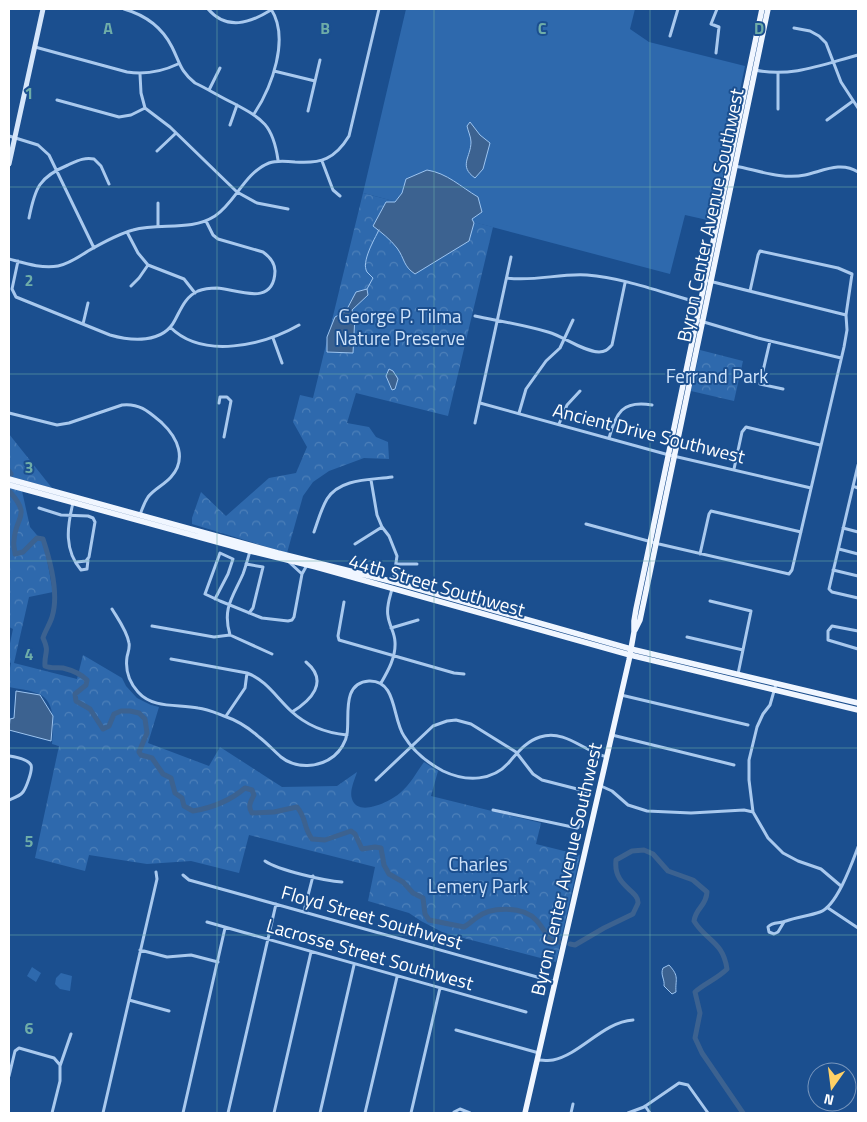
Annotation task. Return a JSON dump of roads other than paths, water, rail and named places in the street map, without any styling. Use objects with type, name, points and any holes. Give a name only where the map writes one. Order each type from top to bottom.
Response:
[{"type":"main road","name":"Byron Center Avenue Southwest","points":[[525,1113],[621,695],[634,632],[634,620],[653,542],[704,304],[752,70],[762,9]]},
{"type":"main road","name":"Byron Center Avenue Southwest","points":[[752,70],[768,9]]},
{"type":"main road","name":"44th Street Southwest","points":[[9,479],[56,495],[73,503],[140,518]]},
{"type":"main road","name":"44th Street Southwest","points":[[9,485],[56,495],[204,536],[469,604],[630,652]]},
{"type":"main road","name":"44th Street Southwest","points":[[251,548],[289,562],[393,585],[459,607],[630,652],[809,695],[858,710]]},
{"type":"main road","points":[[459,607],[469,604]]},
{"type":"main road","name":"44th Street Southwest","points":[[809,695],[858,703]]},
{"type":"street","points":[[9,164],[12,137],[43,9]]},
{"type":"street","points":[[127,9],[144,17],[160,29],[172,46],[178,64],[188,77],[254,114],[263,122],[271,132],[278,160]]},
{"type":"street","points":[[208,9],[226,21],[240,23],[253,20],[271,9],[276,16],[279,43],[274,71],[267,94],[254,114]]},
{"type":"street","points":[[9,259],[41,266],[59,266],[135,229],[188,225],[206,221],[223,210],[257,170],[266,164],[278,160],[309,163],[322,161],[336,152],[349,136],[379,9]]},
{"type":"street","points":[[670,36],[678,9]]},
{"type":"street","points":[[716,53],[719,27],[711,24],[717,9]]},
{"type":"street","points":[[794,28],[810,31],[826,43],[841,82],[858,108]]},
{"type":"street","points":[[35,47],[140,74],[164,70],[178,64]]},
{"type":"street","points":[[752,70],[778,73],[806,70],[858,55]]},
{"type":"street","points":[[308,111],[320,60]]},
{"type":"street","points":[[209,90],[220,68]]},
{"type":"street","points":[[274,71],[315,81]]},
{"type":"street","points":[[778,73],[778,110]]},
{"type":"street","points":[[140,74],[141,93],[145,108],[170,127],[237,192],[257,203],[288,209]]},
{"type":"street","points":[[57,100],[119,117],[131,115],[145,108]]},
{"type":"street","points":[[826,120],[853,101]]},
{"type":"street","points":[[230,125],[237,105]]},
{"type":"street","points":[[156,152],[176,133]]},
{"type":"street","points":[[12,137],[38,145],[49,155],[94,248]]},
{"type":"street","points":[[29,218],[38,186],[47,176],[83,158],[94,159],[101,166],[109,184]]},
{"type":"street","points":[[322,161],[333,190],[340,196]]},
{"type":"street","points":[[732,165],[790,177],[840,167],[848,167],[858,172]]},
{"type":"street","points":[[158,203],[158,226]]},
{"type":"street","points":[[18,262],[12,289],[16,297],[123,339],[150,338],[158,336],[170,327],[182,305],[194,293],[200,290],[216,288],[245,294],[256,294],[268,288],[274,274],[273,264],[268,256],[264,252],[218,239],[213,235],[206,221]]},
{"type":"street","points":[[126,232],[138,253],[148,265],[184,279],[194,293]]},
{"type":"street","points":[[586,524],[700,554],[789,574],[811,488],[847,330],[846,315],[852,274],[838,268],[760,251],[750,291]]},
{"type":"street","points":[[475,423],[511,257]]},
{"type":"street","points":[[131,286],[140,278],[148,265]]},
{"type":"street","points":[[507,278],[527,280],[550,276],[575,275],[603,277],[704,304]]},
{"type":"street","points":[[708,281],[846,315]]},
{"type":"street","points":[[475,316],[536,329],[565,338],[598,352],[607,350],[612,345],[625,283]]},
{"type":"street","points":[[83,324],[88,303]]},
{"type":"street","points":[[519,413],[526,389],[546,361],[560,348],[573,320]]},
{"type":"street","points":[[700,321],[840,358]]},
{"type":"street","points":[[170,327],[189,340],[212,345],[250,344],[272,338],[299,325]]},
{"type":"street","points":[[272,338],[282,363]]},
{"type":"street","points":[[770,341],[760,384],[783,389]]},
{"type":"street","points":[[559,424],[567,404],[580,391]]},
{"type":"street","points":[[219,402],[220,397],[227,397],[231,401],[224,437]]},
{"type":"street","name":"Ancient Drive Southwest","points":[[480,403],[672,455],[811,488]]},
{"type":"street","points":[[609,438],[615,418],[622,409],[633,404],[652,405]]},
{"type":"street","points":[[9,413],[57,425],[69,423],[122,405],[140,406],[148,411],[172,433],[178,446],[179,458],[170,478],[152,492],[146,500],[140,518]]},
{"type":"street","points":[[734,469],[742,432],[746,427],[820,445]]},
{"type":"street","points":[[858,465],[830,590],[858,598]]},
{"type":"street","points":[[314,532],[325,502],[332,492],[347,484],[392,477]]},
{"type":"street","points":[[371,480],[375,508],[382,527],[394,546],[397,564],[387,609],[395,640],[394,656],[381,683]]},
{"type":"street","points":[[853,486],[858,488]]},
{"type":"street","points":[[39,508],[61,515],[69,516],[88,516],[96,522],[87,569],[85,570],[80,569],[72,555],[69,542],[67,528],[69,516],[73,503]]},
{"type":"street","points":[[700,554],[711,511],[800,532]]},
{"type":"street","points":[[355,544],[382,527]]},
{"type":"street","points":[[843,528],[858,532]]},
{"type":"street","points":[[230,635],[227,622],[228,604],[251,548]]},
{"type":"street","points":[[838,549],[858,554]]},
{"type":"street","points":[[215,599],[234,559],[220,553],[205,594],[215,599],[249,613],[271,620],[284,622],[292,620],[302,574],[306,565]]},
{"type":"street","points":[[77,562],[81,563],[88,558]]},
{"type":"street","points":[[289,562],[302,574]]},
{"type":"street","points":[[246,564],[263,567],[253,608],[249,613]]},
{"type":"street","points":[[397,564],[417,564]]},
{"type":"street","points":[[834,570],[858,576]]},
{"type":"street","points":[[710,601],[751,611],[737,677]]},
{"type":"street","points":[[344,602],[338,636],[339,640],[454,673],[464,674]]},
{"type":"street","points":[[112,609],[128,640],[128,674],[130,682],[138,693],[153,703],[198,708],[226,716],[249,729],[282,758],[297,765],[311,766],[328,761],[336,755],[344,745],[347,735],[348,706],[351,692],[363,682],[372,681],[381,683],[388,689],[392,696],[398,725],[411,747],[438,768],[456,776],[469,778],[488,776],[501,771],[512,760],[516,752],[540,737],[552,736],[571,740],[591,752],[607,757]]},
{"type":"street","points":[[392,628],[418,620]]},
{"type":"street","points":[[152,626],[214,637],[230,635],[272,654]]},
{"type":"street","points":[[858,631],[832,626],[828,631],[828,640],[858,649]]},
{"type":"street","points":[[687,637],[743,650]]},
{"type":"street","points":[[171,658],[255,676],[269,687],[292,712],[310,726],[324,731],[347,735]]},
{"type":"street","points":[[292,712],[306,704],[313,696],[316,687],[315,672],[306,662]]},
{"type":"street","points":[[226,716],[245,688],[247,673]]},
{"type":"street","points":[[775,687],[770,705],[756,727],[749,760],[748,780],[753,812],[768,838],[783,852],[798,861],[821,869],[841,886]]},
{"type":"street","points":[[621,695],[748,726]]},
{"type":"street","points":[[376,780],[433,726],[456,720],[471,724],[516,752],[533,774],[550,782],[585,791],[587,795],[582,824],[577,828],[492,810]]},
{"type":"street","points":[[612,735],[734,765]]},
{"type":"street","points":[[9,756],[23,759],[32,767],[28,783],[22,793],[9,800]]},
{"type":"street","points":[[600,786],[608,789],[628,805],[646,811],[691,813],[744,810],[753,812]]},
{"type":"street","points":[[784,922],[778,932],[774,934],[769,932],[769,925],[772,923],[784,922],[828,908],[852,866],[858,846]]},
{"type":"street","points":[[265,861],[274,866],[342,882]]},
{"type":"street","points":[[103,1113],[157,879],[156,872]]},
{"type":"street","name":"Floyd Street Southwest","points":[[183,875],[189,880],[555,982]]},
{"type":"street","points":[[304,911],[313,876]]},
{"type":"street","points":[[228,1113],[276,904]]},
{"type":"street","points":[[828,908],[858,928]]},
{"type":"street","name":"Lacrosse Street Southwest","points":[[207,922],[526,1012]]},
{"type":"street","points":[[183,1113],[225,928]]},
{"type":"street","points":[[140,950],[161,956],[191,955],[218,962]]},
{"type":"street","points":[[274,1113],[311,952]]},
{"type":"street","points":[[320,1113],[354,965]]},
{"type":"street","points":[[366,1113],[397,977]]},
{"type":"street","points":[[411,1113],[440,988]]},
{"type":"street","points":[[129,1000],[169,1011]]},
{"type":"street","points":[[538,1060],[552,1060],[563,1056],[608,1028],[626,1020],[633,1020]]},
{"type":"street","points":[[456,1030],[540,1052]]},
{"type":"street","points":[[52,1113],[61,1077],[60,1066],[71,1034]]},
{"type":"street","points":[[9,1076],[14,1053],[17,1049],[54,1058],[60,1066]]},
{"type":"street","points":[[628,1113],[645,1106],[675,1085],[684,1083],[688,1085],[708,1113]]},
{"type":"street","points":[[571,1113],[573,1104]]},
{"type":"street","points":[[645,1106],[650,1113]]},
{"type":"street","points":[[454,1112],[460,1109],[470,1113]]},
{"type":"waterway","points":[[367,289],[373,278],[367,272],[366,263],[369,251],[379,230]]},
{"type":"waterway","points":[[10,492],[17,500],[21,512],[15,533],[15,554],[23,552],[37,538],[43,539],[51,567],[55,598],[52,617],[43,638],[46,650],[45,666],[63,668],[79,674],[87,680],[86,685],[75,694],[76,701],[90,709],[103,729],[109,726],[114,714],[121,711],[139,713],[145,719],[147,733],[139,752],[141,755],[152,758],[163,774],[171,778],[175,793],[182,798],[184,806],[193,811],[200,810],[227,800],[245,788],[252,790],[254,795],[250,806],[252,813],[274,812],[297,807],[312,839],[325,840],[351,831],[355,834],[362,849],[381,848],[384,865],[389,874],[403,882],[413,893],[423,898],[425,914],[429,920],[464,927],[482,914],[490,911],[515,910],[530,915],[536,920],[550,940],[559,942]]},
{"type":"waterway","points":[[570,944],[575,945],[633,914],[638,903],[637,899],[622,882],[616,869],[616,860],[632,851],[644,850],[653,854],[668,871],[693,880],[707,892],[705,901],[695,916],[694,921],[722,952],[727,969],[695,992],[700,1013],[695,1038],[702,1053],[743,1113]]},
{"type":"park label","name":"George P. Tilma Nature Preserve","points":[[400,327]]},
{"type":"park label","name":"Ferrand Park","points":[[717,376]]},
{"type":"park label","name":"Charles Lemery Park","points":[[478,875]]}]
